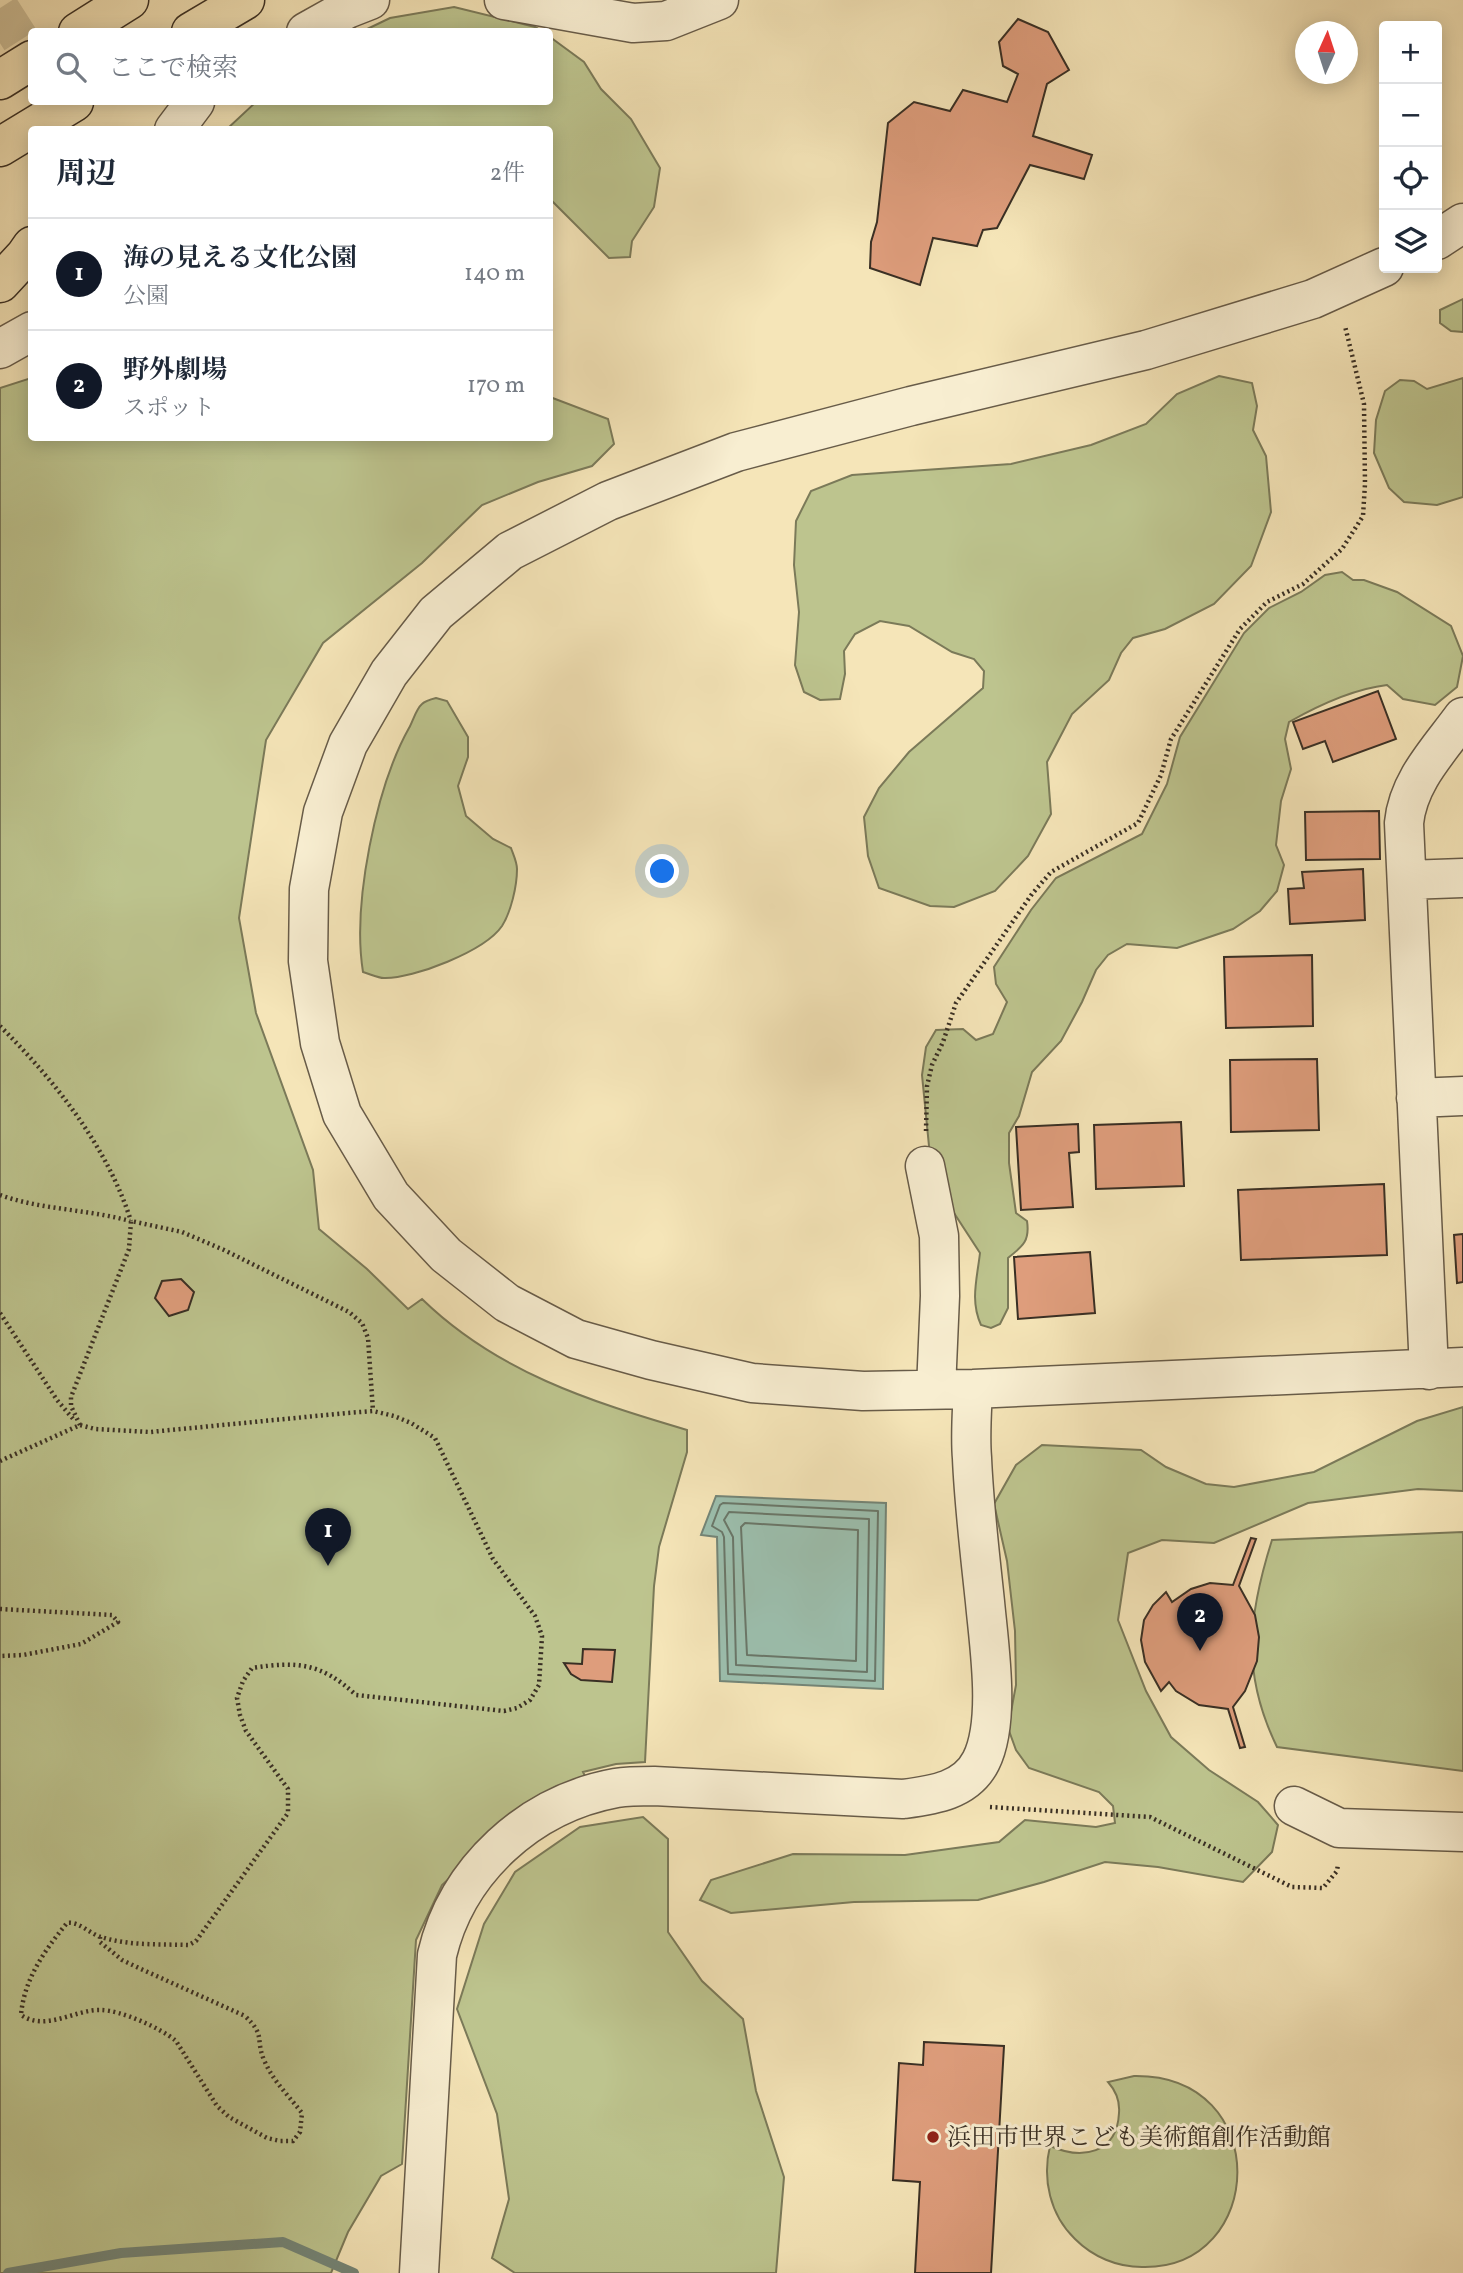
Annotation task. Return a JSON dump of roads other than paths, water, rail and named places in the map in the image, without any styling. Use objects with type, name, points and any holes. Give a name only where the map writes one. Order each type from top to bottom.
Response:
[{"type":"highway","points":[[84,28],[129,0]]},
{"type":"highway","points":[[198,28],[245,0]]},
{"type":"highway","points":[[0,80],[28,63]]},
{"type":"highway","points":[[35,126],[69,105]]},
{"type":"highway","points":[[0,147],[28,130]]},
{"type":"highway","points":[[0,283],[28,252]]},
{"type":"street","points":[[313,28],[370,0]]},
{"type":"street","points":[[505,0],[633,23],[666,21],[719,0]]},
{"type":"street","points":[[177,126],[193,105]]},
{"type":"street","points":[[1442,237],[1463,223]]},
{"type":"street","points":[[1379,269],[1313,299],[1146,350],[911,406],[736,452],[608,501],[510,551],[436,612],[389,673],[348,744],[323,812],[309,889],[308,961],[320,1043],[342,1114],[391,1196],[446,1255],[507,1303],[576,1339],[651,1360],[752,1383],[863,1391],[1446,1368],[1416,1098],[1404,823],[1412,791],[1463,717]]},
{"type":"street","points":[[0,349],[28,333]]},
{"type":"street","points":[[1408,880],[1463,878]]},
{"type":"street","points":[[1416,1098],[1463,1096]]},
{"type":"street","points":[[419,2273],[437,1955],[442,1930],[452,1908],[470,1880],[495,1850],[528,1824],[559,1807],[616,1788],[654,1786],[903,1799],[934,1795],[956,1788],[981,1762],[991,1708],[991,1670],[971,1456],[954,1389],[939,1236],[925,1166]]},
{"type":"street","points":[[1294,1806],[1339,1828],[1463,1832]]},
{"type":"water","points":[[716,1496],[886,1503],[883,1689],[720,1681],[717,1537],[701,1535]]},
{"type":"waterway","points":[[8,2273],[121,2253],[283,2242],[354,2273]]},
{"type":"tunnel","points":[[0,8],[28,52]]},
{"type":"place","name":"海の見える文化公園","points":[[328,1566]]},
{"type":"place","name":"野外劇場","points":[[1200,1651]]},
{"type":"place","name":"浜田市世界こども美術館創作活動館","points":[[933,2137]]}]
